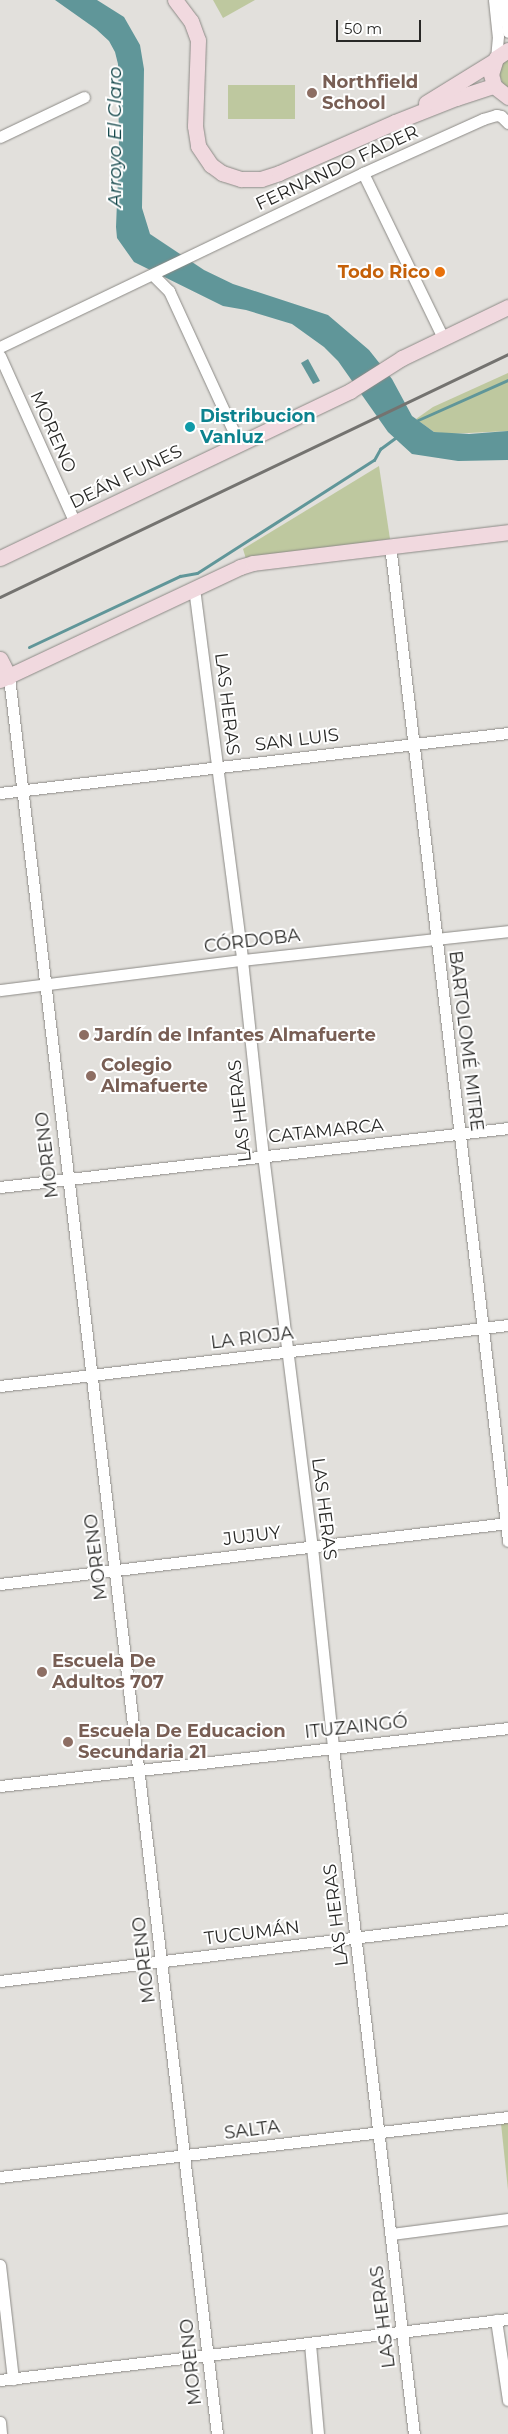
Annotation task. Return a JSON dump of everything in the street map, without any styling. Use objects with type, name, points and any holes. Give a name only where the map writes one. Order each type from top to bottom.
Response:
[{"type":"street","points":[[175,0],[191,21],[198,40],[195,126],[198,146],[210,165],[222,173],[240,180],[250,180],[278,173],[395,122],[456,98],[494,86]]},
{"type":"street","points":[[494,0],[499,56],[491,74],[494,86],[508,97]]},
{"type":"street","points":[[504,0],[508,32]]},
{"type":"street","points":[[395,122],[499,56]]},
{"type":"street","points":[[0,137],[84,97]]},
{"type":"street","name":"FERNANDO FADER","points":[[153,275],[363,174],[490,116],[501,116],[508,123]]},
{"type":"street","points":[[363,174],[443,338]]},
{"type":"street","points":[[0,347],[153,275],[169,291],[238,443]]},
{"type":"street","name":"DEÁN FUNES","points":[[0,558],[350,391],[390,365],[508,307]]},
{"type":"street","name":"MORENO","points":[[0,356],[75,523]]},
{"type":"street","points":[[0,570],[66,532],[75,523]]},
{"type":"street","points":[[0,659],[4,678],[194,588],[253,563],[508,532]]},
{"type":"street","name":"BARTOLOMÉ MITRE","points":[[390,545],[412,744],[508,1542]]},
{"type":"street","name":"LAS HERAS","points":[[194,588],[242,960],[286,1351],[312,1547],[333,1747],[380,2132],[414,2434]]},
{"type":"street","name":"MORENO","points":[[4,678],[22,790],[46,985],[217,2434]]},
{"type":"street","name":"SAN LUIS","points":[[0,793],[508,733]]},
{"type":"street","name":"CÓRDOBA","points":[[0,990],[242,960],[508,931]]},
{"type":"street","name":"CATAMARCA","points":[[0,1187],[508,1128]]},
{"type":"street","name":"LA RIOJA","points":[[0,1386],[508,1324]]},
{"type":"street","name":"JUJUY","points":[[0,1584],[507,1524]]},
{"type":"street","name":"ITUZAINGÓ","points":[[0,1786],[508,1728]]},
{"type":"street","name":"TUCUMÁN","points":[[0,1981],[508,1919]]},
{"type":"street","name":"SALTA","points":[[0,2177],[508,2117]]},
{"type":"street","points":[[391,2234],[508,2219]]},
{"type":"street","points":[[0,2264],[13,2378]]},
{"type":"street","points":[[0,2380],[310,2344],[502,2319],[508,2400]]},
{"type":"street","points":[[310,2344],[318,2434]]},
{"type":"street","points":[[0,2422],[1,2434]]},
{"type":"green space","points":[[213,0],[255,0],[223,18]]},
{"type":"green space","points":[[508,59],[508,88],[503,84],[499,74],[502,63]]},
{"type":"green space","points":[[228,85],[295,85],[295,119],[228,119]]},
{"type":"green space","points":[[508,373],[508,431],[449,434],[434,432],[416,419],[433,407]]},
{"type":"green space","points":[[379,466],[390,539],[246,559],[243,549]]},
{"type":"green space","points":[[508,2113],[508,2190],[500,2114]]},
{"type":"water","name":"Arroyo El Claro","points":[[55,0],[97,0],[124,17],[140,45],[144,69],[142,208],[150,234],[204,270],[233,284],[328,315],[369,350],[392,379],[412,416],[434,432],[469,434],[508,431],[508,460],[458,461],[412,454],[388,432],[338,361],[324,347],[292,324],[246,310],[223,306],[134,262],[117,238],[116,227],[119,151],[118,64],[115,52],[109,41],[96,29]]},
{"type":"water","points":[[308,359],[320,381],[313,384],[301,363]]},
{"type":"waterway","points":[[418,420],[508,380]]},
{"type":"waterway","points":[[29,647],[180,576],[197,573],[374,460],[380,449],[395,438]]},
{"type":"railway","points":[[0,597],[508,354]]},
{"type":"place","name":"Northfield School","points":[[312,93]]},
{"type":"place","name":"Todo Rico","points":[[440,272]]},
{"type":"place","name":"Distribucion Vanluz","points":[[190,427]]},
{"type":"place","name":"Jardín de Infantes Almafuerte","points":[[84,1035]]},
{"type":"place","name":"Colegio Almafuerte","points":[[91,1076]]},
{"type":"place","name":"Escuela De Adultos 707","points":[[42,1672]]},
{"type":"place","name":"Escuela De Educacion Secundaria 21","points":[[68,1742]]}]
